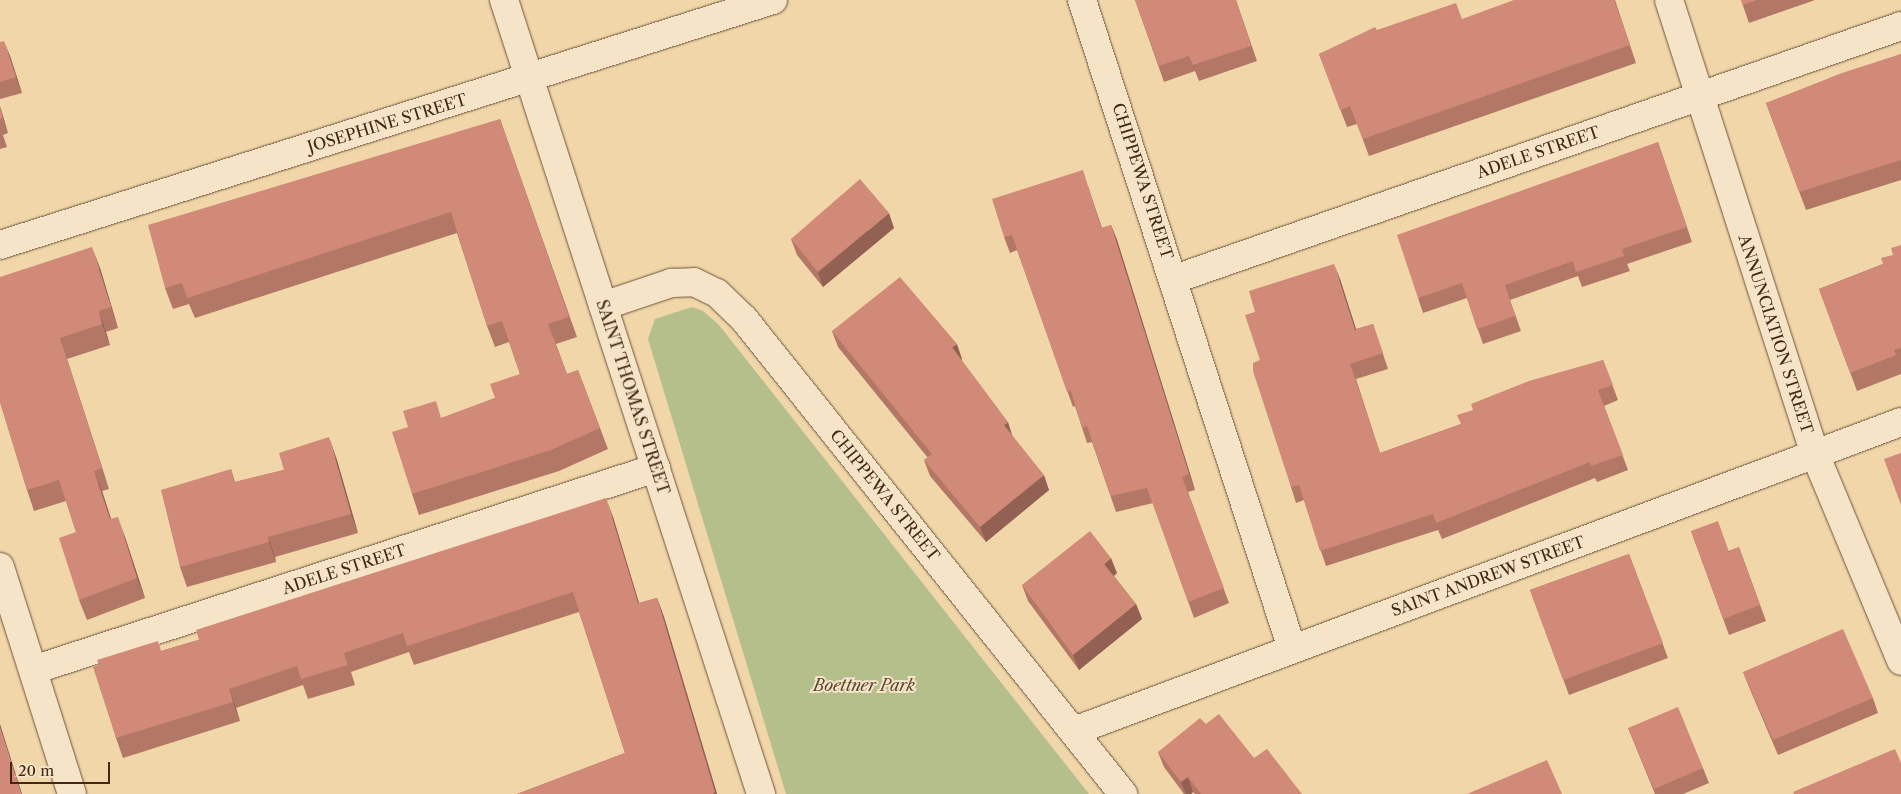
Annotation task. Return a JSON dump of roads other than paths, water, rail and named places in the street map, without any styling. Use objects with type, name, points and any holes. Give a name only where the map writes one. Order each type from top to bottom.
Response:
[{"type":"street","name":"SAINT THOMAS STREET","points":[[504,0],[761,794]]},
{"type":"street","name":"JOSEPHINE STREET","points":[[0,245],[773,0]]},
{"type":"street","name":"CHIPPEWA STREET","points":[[1082,0],[1175,278],[1292,649]]},
{"type":"street","name":"ANNUNCIATION STREET","points":[[1669,0],[1815,454],[1901,661]]},
{"type":"street","name":"ADELE STREET","points":[[1175,278],[1901,26]]},
{"type":"street","name":"CHIPPEWA STREET","points":[[603,306],[671,283],[694,282],[717,293],[744,318],[1123,794]]},
{"type":"street","name":"SAINT ANDREW STREET","points":[[1074,731],[1901,422]]},
{"type":"street","name":"ADELE STREET","points":[[33,670],[656,468]]},
{"type":"street","points":[[0,567],[72,794]]},
{"type":"park label","name":"Boettner Park","points":[[864,685]]}]
